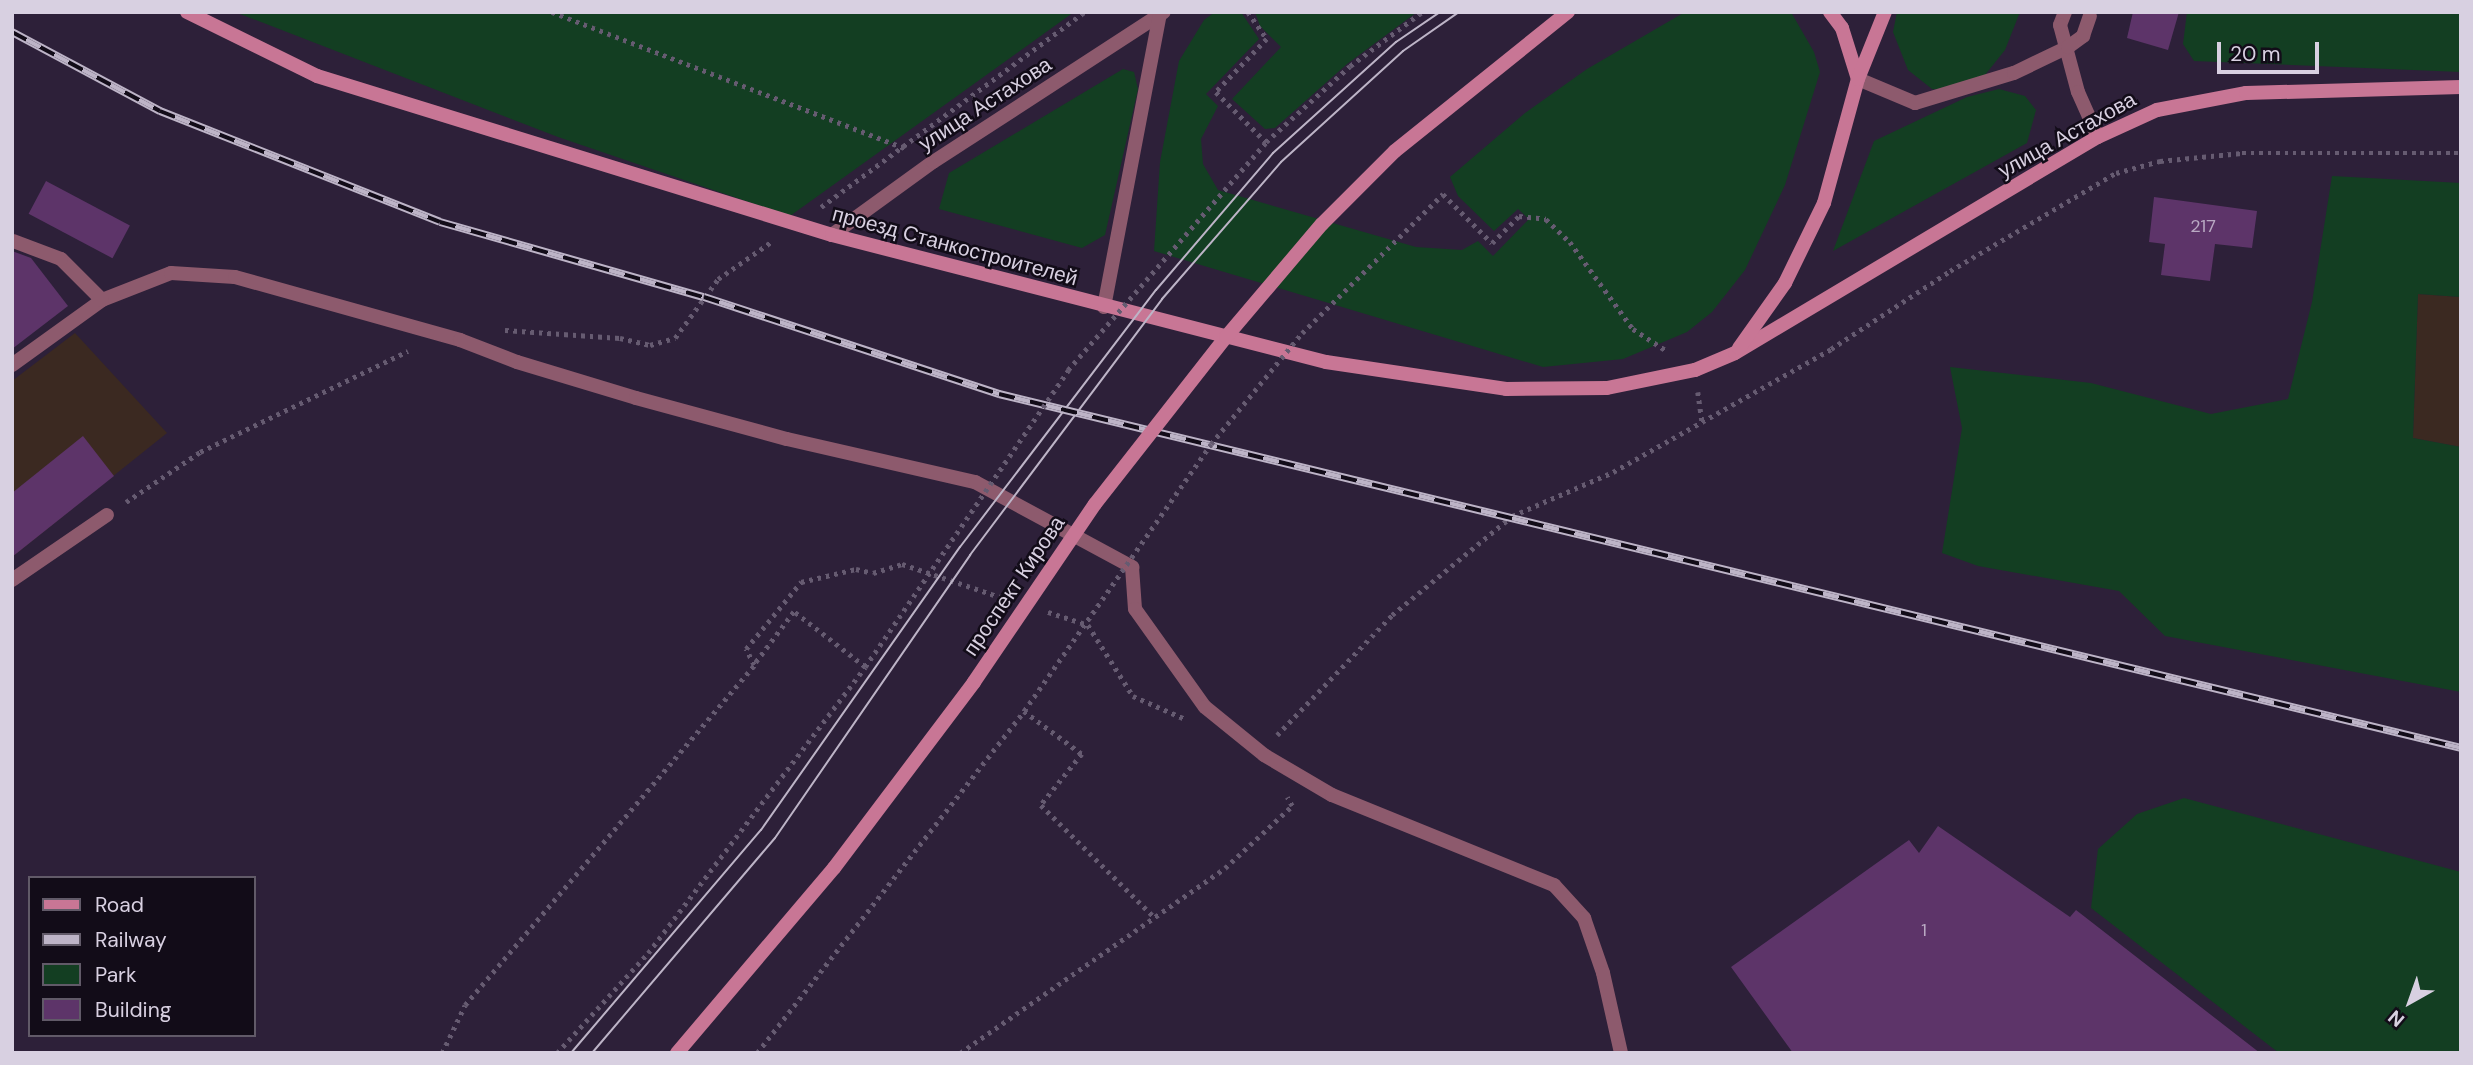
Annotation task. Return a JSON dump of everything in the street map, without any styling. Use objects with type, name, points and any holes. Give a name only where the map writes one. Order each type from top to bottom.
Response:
[{"type":"main road","name":"проезд Станкостроителей","points":[[187,12],[317,76],[832,235],[1326,362],[1506,388],[1607,388],[1695,370],[1735,353]]},
{"type":"main road","name":"проспект Кирова","points":[[677,1053],[834,868],[974,682],[1095,504],[1226,337],[1322,224],[1395,150],[1568,12]]},
{"type":"main road","points":[[1830,12],[1843,28],[1858,79]]},
{"type":"main road","points":[[1735,353],[1785,283],[1824,203],[1858,79],[1885,12]]},
{"type":"main road","name":"улица Астахова","points":[[1735,353],[2098,138],[2157,110],[2246,93],[2461,87]]},
{"type":"street","points":[[2065,12],[2060,25],[2078,92],[2098,138]]},
{"type":"street","name":"улица Астахова","points":[[832,235],[933,162],[1162,13]]},
{"type":"street","points":[[1104,307],[1162,13]]},
{"type":"street","points":[[1858,79],[1915,103],[2014,73],[2068,47],[2083,36],[2090,16]]},
{"type":"street","points":[[13,242],[61,259],[102,300]]},
{"type":"street","points":[[12,365],[102,300],[171,273],[235,277],[460,340],[517,362],[636,398],[787,439],[975,482],[1132,567],[1135,609],[1205,707],[1264,755],[1332,796],[1554,885],[1584,918],[1603,973],[1621,1053]]},
{"type":"street","points":[[12,580],[107,515]]},
{"type":"path","points":[[552,12],[905,148],[933,162]]},
{"type":"path","points":[[905,148],[1085,12]]},
{"type":"path","points":[[1248,12],[1267,39],[1216,92],[1266,142]]},
{"type":"path","points":[[557,1053],[648,953],[865,667],[1068,370],[1266,142],[1350,66],[1422,12]]},
{"type":"path","points":[[960,1053],[1225,868],[1292,806],[1264,755],[1281,727],[1392,615],[1512,516],[1613,472],[1831,349],[1950,271],[2116,173],[2160,161],[2242,153],[2461,153]]},
{"type":"path","points":[[758,1053],[1024,711],[1211,444],[1302,333],[1443,194],[1492,243],[1519,216],[1546,219],[1570,242],[1633,329],[1695,370],[1702,422]]},
{"type":"path","points":[[754,665],[746,649],[801,582],[856,569],[873,573],[902,564],[1008,599]]},
{"type":"path","points":[[1035,608],[1088,625],[1133,696],[1193,723]]},
{"type":"path","points":[[443,1053],[465,1005],[754,665],[794,612],[865,667]]},
{"type":"path","points":[[1024,711],[1082,754],[1041,805],[1154,917]]},
{"type":"shaded area","points":[[2418,294],[2461,297],[2461,447],[2413,438]]},
{"type":"shaded area","points":[[75,333],[167,433],[12,557],[12,381]]},
{"type":"green space","points":[[235,12],[1074,12],[790,216],[558,137]]},
{"type":"green space","points":[[1215,12],[1241,12],[1259,39],[1206,94],[1218,106],[1201,139],[1203,164],[1218,190],[1416,247],[1462,250],[1478,241],[1493,256],[1529,219],[1518,209],[1494,231],[1458,196],[1450,177],[1525,113],[1587,69],[1685,12],[1791,12],[1814,52],[1820,72],[1785,185],[1745,270],[1712,312],[1687,332],[1623,359],[1543,367],[1154,251],[1160,162],[1179,61],[1204,20]]},
{"type":"green space","points":[[1255,12],[1417,12],[1347,64],[1275,128],[1265,129],[1232,99],[1281,47],[1260,26]]},
{"type":"green space","points":[[1897,12],[2020,12],[2005,50],[1981,80],[1958,91],[1932,89],[1908,70],[1893,32]]},
{"type":"green space","points":[[2187,12],[2461,12],[2461,72],[2194,61],[2183,44]]},
{"type":"green space","points":[[1123,69],[1134,72],[1138,89],[1105,235],[1082,248],[939,209],[949,173]]},
{"type":"green space","points":[[1999,89],[2025,96],[2036,110],[2027,143],[1833,251],[1874,141],[1967,97]]},
{"type":"green space","points":[[2332,176],[2461,183],[2461,297],[2418,294],[2413,438],[2461,447],[2461,692],[2165,636],[2119,591],[1978,566],[1942,553],[1962,428],[1950,367],[2091,383],[2211,414],[2288,399],[2312,302]]},
{"type":"green space","points":[[2184,798],[2461,872],[2461,1053],[2279,1053],[2091,908],[2098,849],[2137,814]]},
{"type":"building","points":[[2133,12],[2179,12],[2168,50],[2127,38]]},
{"type":"building","points":[[46,181],[130,226],[113,258],[29,214]]},
{"type":"building","points":[[2154,197],[2257,211],[2252,248],[2215,244],[2210,281],[2161,275],[2165,244],[2149,242]]},
{"type":"building","points":[[12,251],[31,258],[68,306],[12,349]]},
{"type":"building","points":[[83,436],[114,476],[12,557],[12,493]]},
{"type":"building","points":[[1938,826],[2070,917],[2076,910],[2260,1053],[1793,1053],[1731,967],[1909,840],[1919,853]]},
{"type":"tram line","points":[[571,1053],[761,830],[960,547],[1156,290],[1273,153],[1396,42],[1440,12]]},
{"type":"tram line","points":[[592,1053],[775,838],[970,555],[1162,299],[1281,162],[1403,51],[1459,12]]},
{"type":"railway","points":[[12,32],[160,111],[440,222],[704,297],[999,394],[2461,748]]}]
